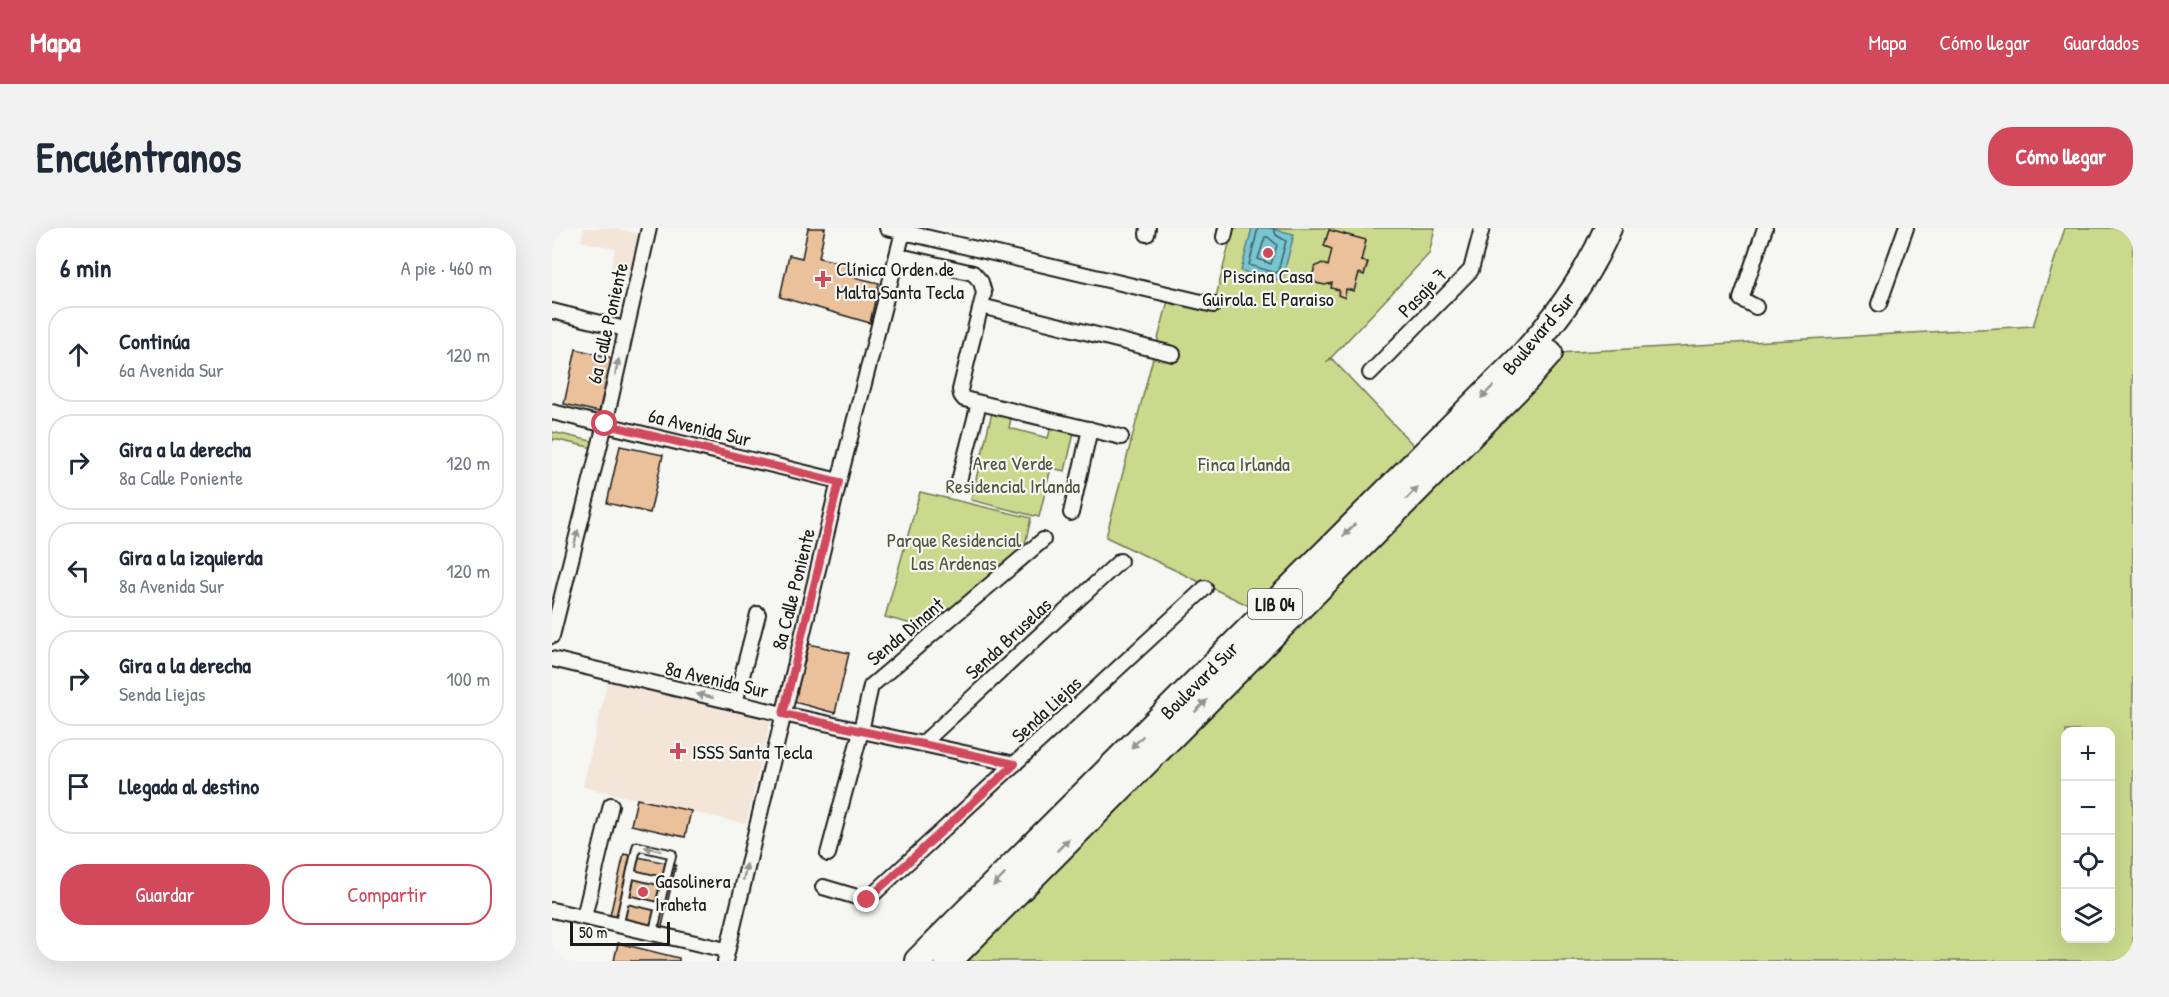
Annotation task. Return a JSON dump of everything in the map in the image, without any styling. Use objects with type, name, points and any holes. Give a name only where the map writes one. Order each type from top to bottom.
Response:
[{"type":"highway","name":"Boulevard Sur","points":[[918,961],[1524,355],[1564,305],[1608,228]]},
{"type":"highway","name":"Boulevard Sur","points":[[948,961],[1525,380],[1560,339],[1585,303],[1610,261],[1624,228]]},
{"type":"street","name":"6a Calle Poniente","points":[[552,636],[605,424],[649,228]]},
{"type":"street","points":[[887,228],[904,230],[1214,305]]},
{"type":"street","name":"Pasaje 7","points":[[1370,373],[1471,270],[1482,228]]},
{"type":"street","points":[[1756,307],[1741,299],[1765,228]]},
{"type":"street","points":[[1879,304],[1906,228]]},
{"type":"street","name":"8a Calle Poniente","points":[[726,955],[839,482],[904,230]]},
{"type":"street","points":[[897,257],[973,273],[984,288],[960,390],[964,399],[1121,437]]},
{"type":"street","points":[[981,306],[1173,354]]},
{"type":"street","points":[[552,312],[625,329]]},
{"type":"street","points":[[959,481],[979,403]]},
{"type":"street","name":"6a Avenida Sur","points":[[552,412],[839,482]]},
{"type":"street","points":[[1071,513],[1090,429]]},
{"type":"street","name":"Senda Dinant","points":[[828,854],[871,686],[1043,540]]},
{"type":"street","name":"Senda Bruselas","points":[[922,744],[1120,561]]},
{"type":"street","name":"Senda Liejas","points":[[823,887],[867,900],[1206,588]]},
{"type":"street","points":[[735,703],[758,614]]},
{"type":"street","name":"8a Avenida Sur","points":[[552,659],[783,714],[1015,764]]},
{"type":"street","points":[[584,917],[610,805]]},
{"type":"street","points":[[552,910],[653,933],[726,955]]},
{"type":"lane","points":[[619,925],[637,846],[672,854],[653,933]]},
{"type":"lane","points":[[631,874],[665,882]]},
{"type":"lane","points":[[625,899],[660,907]]},
{"type":"shaded area","points":[[584,228],[613,228],[643,235],[633,277],[610,272],[615,249],[581,241]]},
{"type":"shaded area","name":"ISSS Santa Tecla","points":[[609,674],[772,715],[746,824],[583,787]]},
{"type":"green space","name":"Finca Irlanda","points":[[1233,228],[1435,228],[1429,254],[1326,363],[1332,359],[1417,449],[1260,611],[1106,537],[1169,297],[1213,309]]},
{"type":"green space","points":[[2065,228],[2133,228],[2133,961],[962,961],[1558,353],[2033,326]]},
{"type":"green space","name":"Area Verde Residencial Irlanda","points":[[993,408],[1012,413],[1009,428],[1048,438],[1052,423],[1075,429],[1065,471],[1051,468],[1039,517],[971,500]]},
{"type":"green space","points":[[552,432],[596,442],[594,448],[553,439],[552,443]]},
{"type":"green space","name":"Parque Residencial Las Ardenas","points":[[920,492],[1031,518],[1023,553],[938,631],[885,617]]},
{"type":"water","name":"Piscina Casa Guirola. El Paraiso","points":[[1252,228],[1269,228],[1294,234],[1282,281],[1241,271]]},
{"type":"building","name":"Clínica Orden de Malta Santa Tecla","points":[[808,228],[825,228],[819,258],[847,264],[845,275],[879,283],[870,323],[780,297],[789,255],[802,258]]},
{"type":"building","points":[[1329,230],[1366,240],[1361,261],[1368,262],[1364,275],[1359,273],[1354,291],[1346,289],[1345,298],[1338,295],[1339,290],[1331,288],[1332,283],[1325,285],[1316,283],[1312,276],[1315,267],[1322,263],[1328,266],[1332,249],[1324,246]]},
{"type":"building","points":[[576,349],[612,358],[599,412],[564,404]]},
{"type":"building","points":[[620,446],[663,455],[650,513],[607,503]]},
{"type":"building","points":[[809,644],[849,653],[835,713],[794,702]]},
{"type":"building","name":"Gasolinera Iraheta","points":[[637,799],[691,811],[685,837],[631,825]]},
{"type":"building","name":"Gasolinera Iraheta","points":[[624,854],[676,865],[661,931],[609,920]]},
{"type":"building","points":[[618,943],[679,958],[679,961],[614,961]]},
{"type":"place","name":"Piscina Casa Guirola. El Paraiso","points":[[1268,253]]},
{"type":"place","name":"Clínica Orden de Malta Santa Tecla","points":[[823,279]]},
{"type":"place","name":"ISSS Santa Tecla","points":[[678,751]]},
{"type":"place","name":"Gasolinera Iraheta","points":[[643,892]]},
{"type":"route","points":[[605,424],[839,482],[783,714],[1015,764],[867,900]]}]
